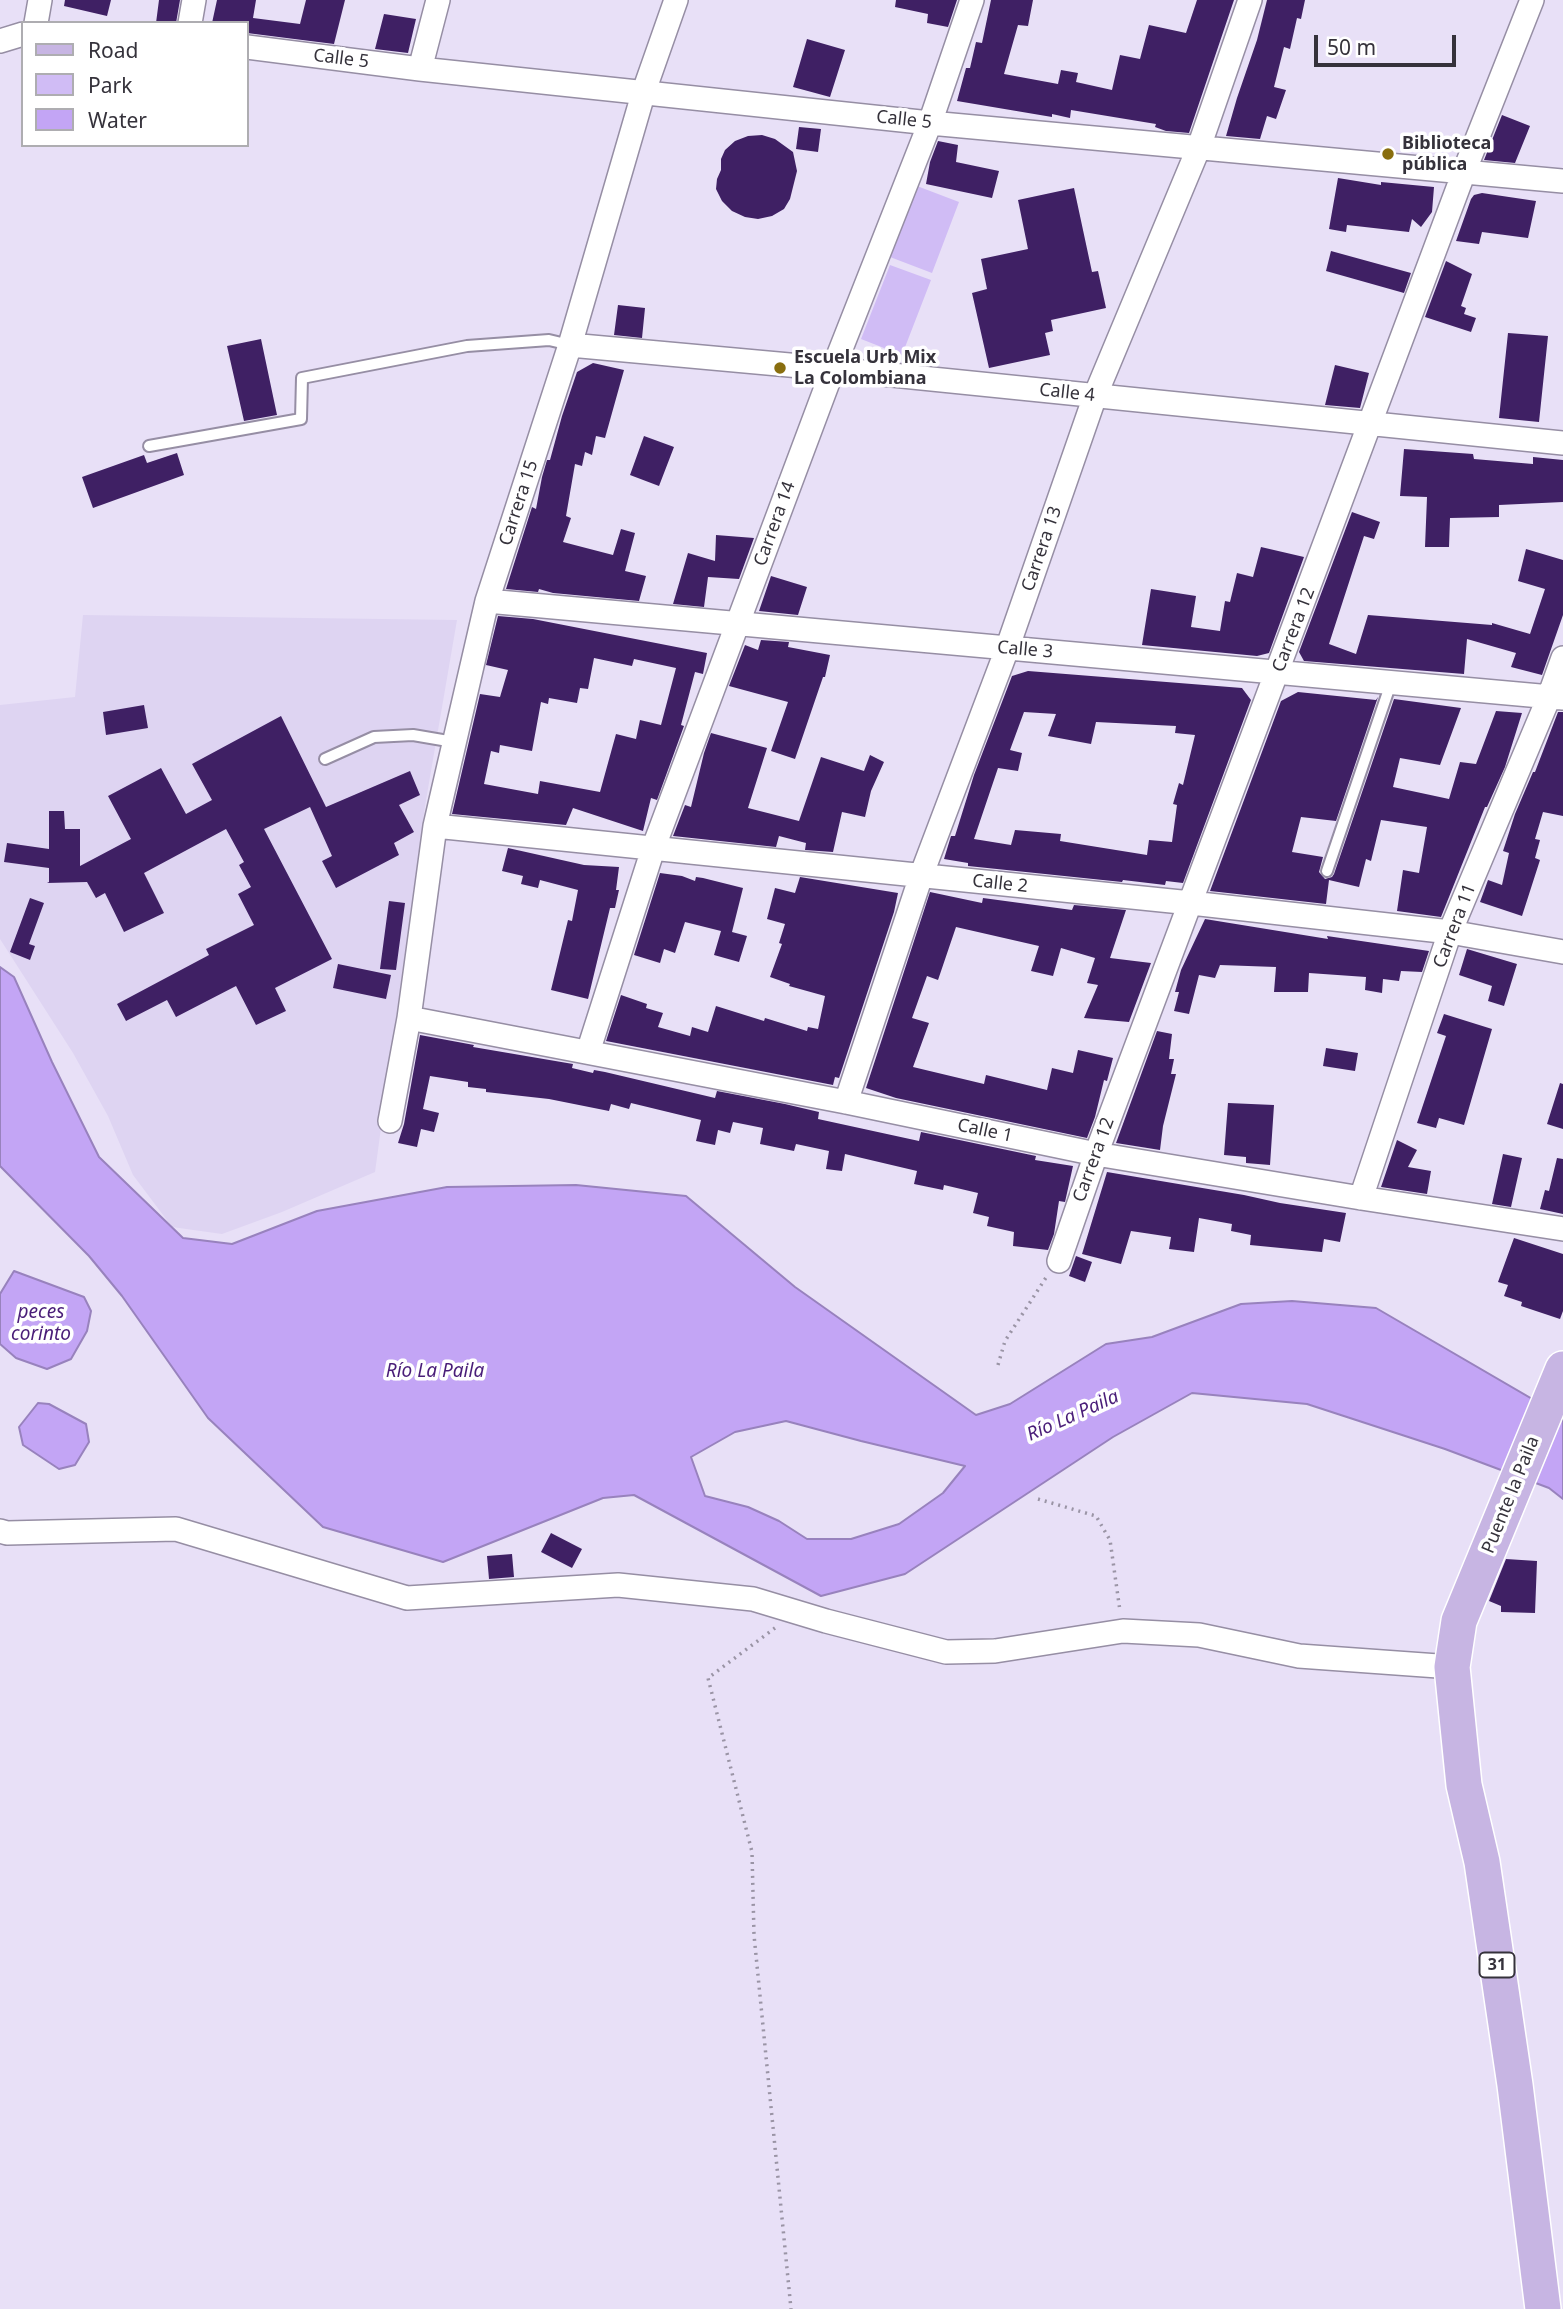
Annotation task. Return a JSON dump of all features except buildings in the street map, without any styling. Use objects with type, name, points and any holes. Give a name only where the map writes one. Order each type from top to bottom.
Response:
[{"type":"main road","name":"Puente la Paila","points":[[1452,1667],[1459,1621],[1563,1369]]},
{"type":"main road","name":"31","points":[[1452,1667],[1464,1785],[1482,1862],[1515,2085],[1543,2309]]},
{"type":"street","points":[[36,21],[40,0]]},
{"type":"street","points":[[190,21],[194,0]]},
{"type":"street","points":[[420,69],[438,0]]},
{"type":"street","name":"Carrera 15","points":[[390,1121],[409,1018],[435,826],[487,601],[570,345],[644,91],[676,0]]},
{"type":"street","name":"Carrera 14","points":[[587,1052],[653,849],[833,369],[930,123],[972,0]]},
{"type":"street","name":"Carrera 13","points":[[846,1102],[921,876],[1007,649],[1095,396],[1199,147],[1250,0]]},
{"type":"street","name":"Carrera 12","points":[[1059,1261],[1096,1154],[1464,172],[1532,0]]},
{"type":"street","points":[[0,41],[21,35]]},
{"type":"street","name":"Calle 5","points":[[248,47],[420,69],[930,123],[1563,181]]},
{"type":"street","name":"Calle 4","points":[[570,345],[1563,443]]},
{"type":"street","name":"Calle 3","points":[[487,601],[1556,697]]},
{"type":"street","name":"Carrera 11","points":[[1361,1198],[1450,932],[1556,697],[1563,659]]},
{"type":"street","name":"Calle 2","points":[[435,826],[1191,903],[1450,932],[1563,952]]},
{"type":"street","name":"Calle 1","points":[[409,1018],[846,1102],[1096,1154],[1563,1229]]},
{"type":"street","points":[[0,1531],[7,1533],[176,1528],[407,1598],[618,1585],[753,1599],[946,1652],[995,1651],[1123,1631],[1199,1635],[1299,1656],[1452,1667]]},
{"type":"lane","points":[[149,446],[301,419],[302,378],[467,346],[549,340],[570,345]]},
{"type":"lane","points":[[1327,871],[1391,683]]},
{"type":"lane","points":[[325,759],[374,737],[413,735],[454,742]]},
{"type":"path","points":[[998,1365],[1005,1341],[1024,1314],[1039,1285],[1059,1261]]},
{"type":"path","points":[[1038,1499],[1096,1516],[1110,1541],[1123,1631]]},
{"type":"path","points":[[791,2309],[754,1935],[752,1852],[708,1678],[796,1612]]},
{"type":"shaded area","points":[[83,615],[457,620],[425,806],[375,1172],[282,1212],[222,1234],[172,1227],[133,1175],[108,1116],[73,1053],[0,939],[0,705],[75,697]]},
{"type":"green space","points":[[917,186],[959,202],[932,273],[890,257]]},
{"type":"green space","points":[[890,265],[931,280],[902,355],[861,339]]},
{"type":"water","name":"Río La Paila","points":[[0,967],[14,977],[99,1157],[183,1238],[232,1244],[317,1211],[447,1187],[576,1185],[686,1196],[795,1287],[976,1415],[1010,1404],[1106,1344],[1152,1337],[1241,1304],[1292,1301],[1376,1308],[1563,1417],[1563,1499],[1549,1488],[1445,1449],[1307,1404],[1192,1393],[1113,1437],[905,1574],[821,1596],[634,1495],[603,1498],[443,1562],[323,1527],[208,1418],[122,1296],[89,1256],[0,1166]],"holes":[[[786,1421],[965,1466],[943,1493],[899,1524],[851,1539],[807,1539],[779,1521],[748,1507],[705,1496],[691,1457],[735,1432]]]},
{"type":"water","name":"peces corinto","points":[[14,1271],[84,1297],[91,1311],[87,1331],[71,1359],[47,1369],[16,1358],[0,1344],[0,1294]]},
{"type":"water","points":[[38,1403],[49,1404],[86,1424],[89,1442],[75,1465],[59,1469],[23,1445],[19,1427]]},
{"type":"place","name":"Biblioteca pública","points":[[1388,154]]},
{"type":"place","name":"Escuela Urb Mix La Colombiana","points":[[780,368]]}]
